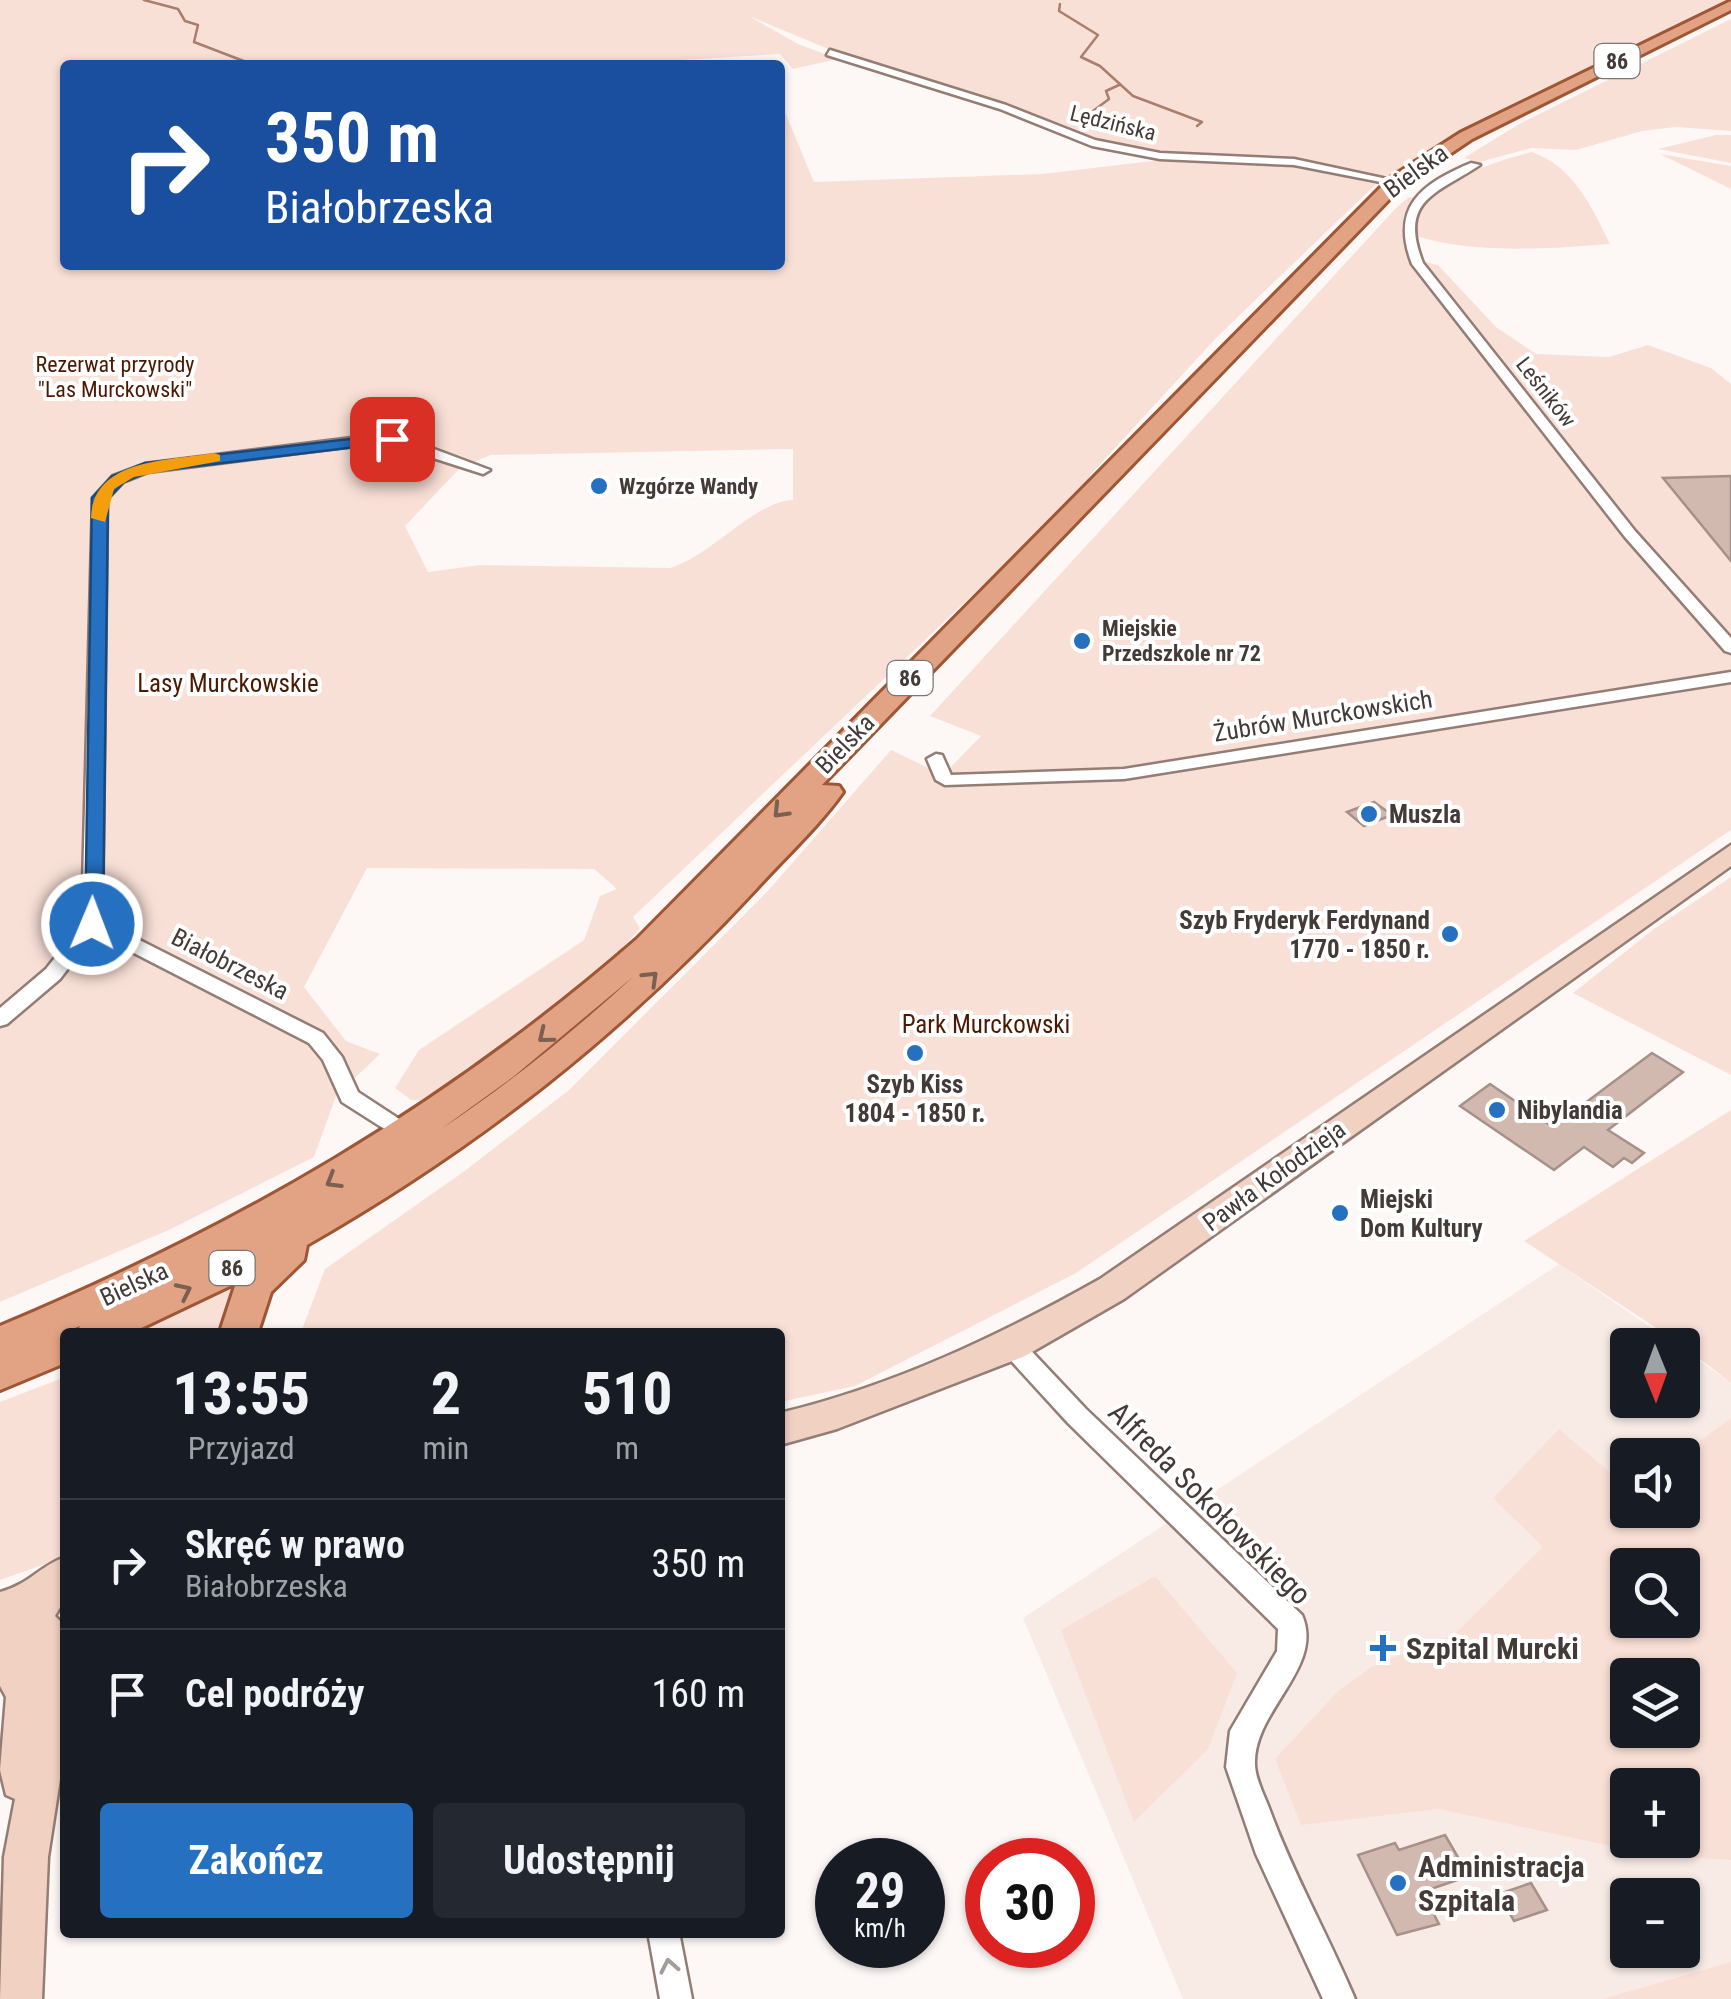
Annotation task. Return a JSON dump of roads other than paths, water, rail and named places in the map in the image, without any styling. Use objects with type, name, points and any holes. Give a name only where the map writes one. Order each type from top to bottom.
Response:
[{"type":"main road","name":"Bielska","points":[[0,1343],[227,1239],[408,1136],[520,1056],[648,946],[1396,182],[1502,116],[1731,5]]},
{"type":"main road","name":"Bielska","points":[[104,1328],[263,1252],[364,1194],[500,1103],[579,1043],[640,988],[1384,210],[1450,157],[1731,14]]},
{"type":"main road","points":[[241,1328],[254,1285],[271,1266],[364,1194]]},
{"type":"main road","points":[[0,1375],[60,1348]]},
{"type":"main road","points":[[0,1375],[60,1360]]},
{"type":"street","name":"Lędzińska","points":[[830,52],[1003,107],[1092,144],[1160,156],[1294,162],[1396,182]]},
{"type":"street","name":"Leśników","points":[[1450,157],[1475,165],[1436,185],[1412,208],[1407,232],[1418,264],[1630,534],[1731,648]]},
{"type":"street","points":[[0,1019],[54,974],[92,924],[100,498],[108,486],[145,468],[368,440],[405,440],[461,465],[483,470]]},
{"type":"street","name":"Żubrów Murckowskich","points":[[936,759],[945,780],[1124,774],[1731,677]]},
{"type":"street","name":"Pawła Kołodzieja","points":[[785,1428],[824,1418],[1012,1346],[1112,1289],[1731,852]]},
{"type":"street","name":"Białobrzeska","points":[[92,924],[316,1038],[332,1058],[348,1097],[408,1136]]},
{"type":"street","name":"Alfreda Sokołowskiego","points":[[1012,1346],[1077,1416],[1292,1624],[1292,1654],[1256,1704],[1244,1730],[1240,1767],[1267,1843],[1339,1999]]},
{"type":"street","points":[[0,1610],[46,1629]]},
{"type":"street","points":[[26,1856],[18,1826],[14,1681],[46,1629]]},
{"type":"street","points":[[18,1999],[26,1856],[35,1821],[41,1756],[46,1629]]},
{"type":"street","points":[[664,1938],[676,1999]]},
{"type":"waterway","points":[[144,0],[178,9],[185,21],[198,25],[194,42],[241,60]]},
{"type":"waterway","points":[[1060,4],[1059,11],[1098,35],[1081,57],[1100,66],[1133,96],[1202,122],[1197,126]]},
{"type":"waterway","points":[[1096,126],[1085,117],[1109,99],[1106,91],[1119,85]]},
{"type":"place","name":"Wzgórze Wandy","points":[[599,486]]},
{"type":"place","name":"Miejskie Przedszkole nr 72","points":[[1082,641]]},
{"type":"place","name":"Muszla","points":[[1369,814]]},
{"type":"place","name":"Szyb Fryderyk Ferdynand 1770 - 1850 r.","points":[[1450,934]]},
{"type":"place","name":"Szyb Kiss 1804 - 1850 r.","points":[[915,1053]]},
{"type":"place","name":"Nibylandia","points":[[1497,1110]]},
{"type":"place","name":"Miejski Dom Kultury","points":[[1340,1213]]},
{"type":"place","name":"Szpital Murcki","points":[[1383,1648]]},
{"type":"place","name":"Administracja Szpitala","points":[[1398,1883]]},
{"type":"park label","name":"Rezerwat przyrody \"Las Murckowski\"","points":[[115,376]]},
{"type":"park label","name":"Lasy Murckowskie","points":[[228,683]]},
{"type":"park label","name":"Park Murckowski","points":[[986,1024]]}]
